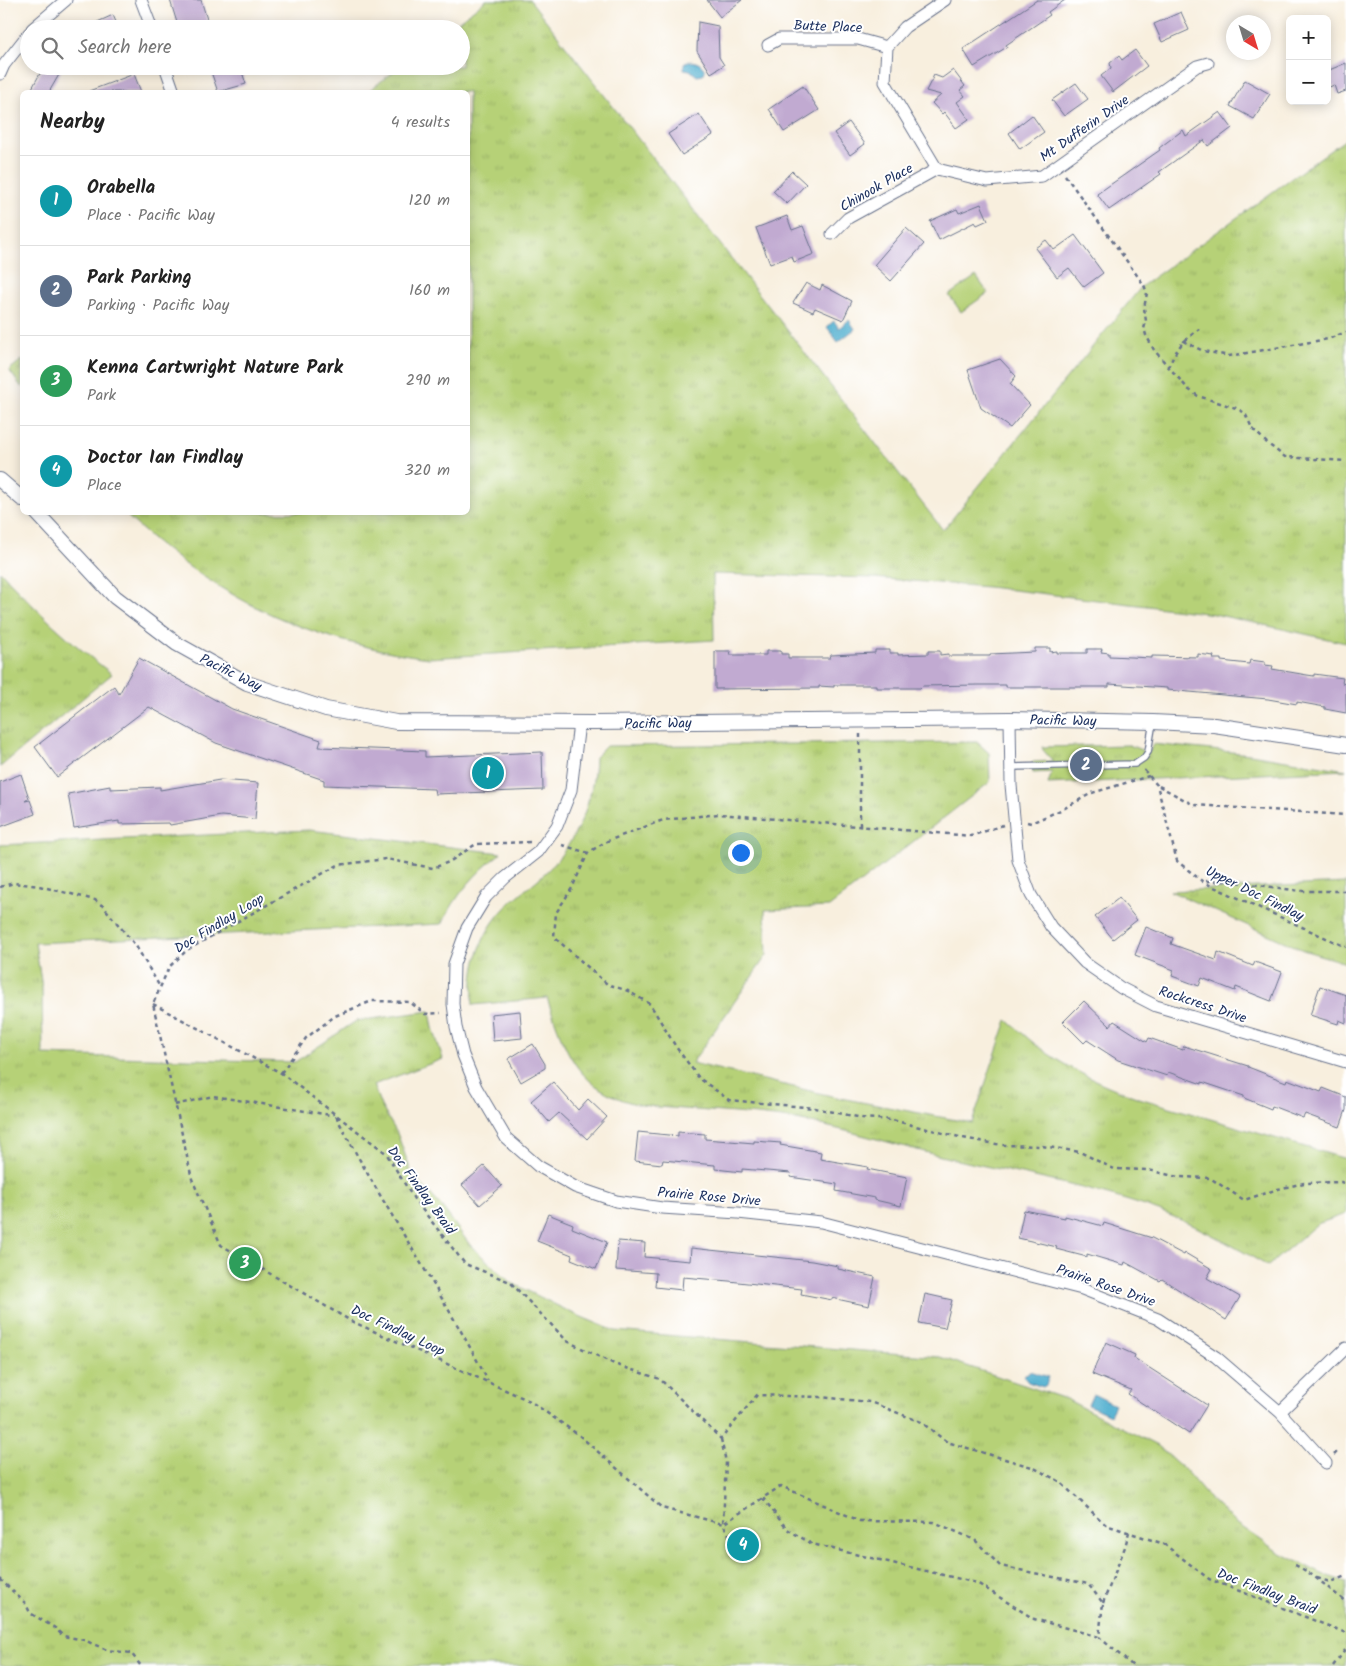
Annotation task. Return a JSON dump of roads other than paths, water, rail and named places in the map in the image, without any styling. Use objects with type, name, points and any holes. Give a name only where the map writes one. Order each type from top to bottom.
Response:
[{"type":"street","points":[[43,20],[66,0]]},
{"type":"street","points":[[141,0],[149,20]]},
{"type":"street","points":[[937,169],[886,82],[887,47],[905,27],[945,0]]},
{"type":"street","name":"Butte Place","points":[[768,45],[779,39],[858,39],[887,47]]},
{"type":"street","points":[[0,74],[4,65],[20,45]]},
{"type":"street","name":"Mt Dufferin Drive","points":[[937,169],[987,181],[1042,176],[1197,66],[1208,63]]},
{"type":"street","points":[[168,75],[173,90]]},
{"type":"street","name":"Chinook Place","points":[[832,234],[848,218],[937,169]]},
{"type":"street","points":[[0,480],[20,497]]},
{"type":"street","name":"Pacific Way","points":[[39,515],[116,597],[177,644],[248,683],[326,709],[396,722],[579,723],[1010,719],[1153,722],[1214,725],[1346,745]]},
{"type":"street","name":"Rockcress Drive","points":[[1010,719],[1014,822],[1018,860],[1031,895],[1051,928],[1084,963],[1121,988],[1156,1006],[1346,1062]]},
{"type":"street","name":"Prairie Rose Drive","points":[[579,723],[571,790],[557,826],[538,852],[505,878],[486,897],[467,928],[454,964],[453,1004],[456,1027],[463,1054],[476,1087],[506,1138],[538,1166],[575,1186],[616,1200],[662,1208],[738,1213],[821,1222],[1082,1289],[1158,1319],[1216,1357],[1280,1412],[1326,1463]]},
{"type":"street","points":[[1280,1412],[1346,1348]]},
{"type":"lane","points":[[1011,767],[1135,764],[1144,758],[1148,752],[1153,722]]},
{"type":"water","points":[[688,61],[700,64],[705,71],[703,75],[697,76],[690,70],[684,69],[684,64]]},
{"type":"water","points":[[849,320],[855,329],[838,342],[827,327],[834,321],[839,328]]},
{"type":"water","points":[[1029,1371],[1049,1377],[1046,1385],[1043,1387],[1028,1382],[1024,1377]]},
{"type":"water","points":[[1093,1394],[1115,1405],[1110,1415],[1088,1405]]},
{"type":"place","name":"Park Parking","points":[[1086,765]]},
{"type":"place","name":"Orabella","points":[[488,773]]},
{"type":"place","name":"Kenna Cartwright Nature Park","points":[[245,1263]]},
{"type":"place","name":"Doctor Ian Findlay","points":[[743,1545]]}]
